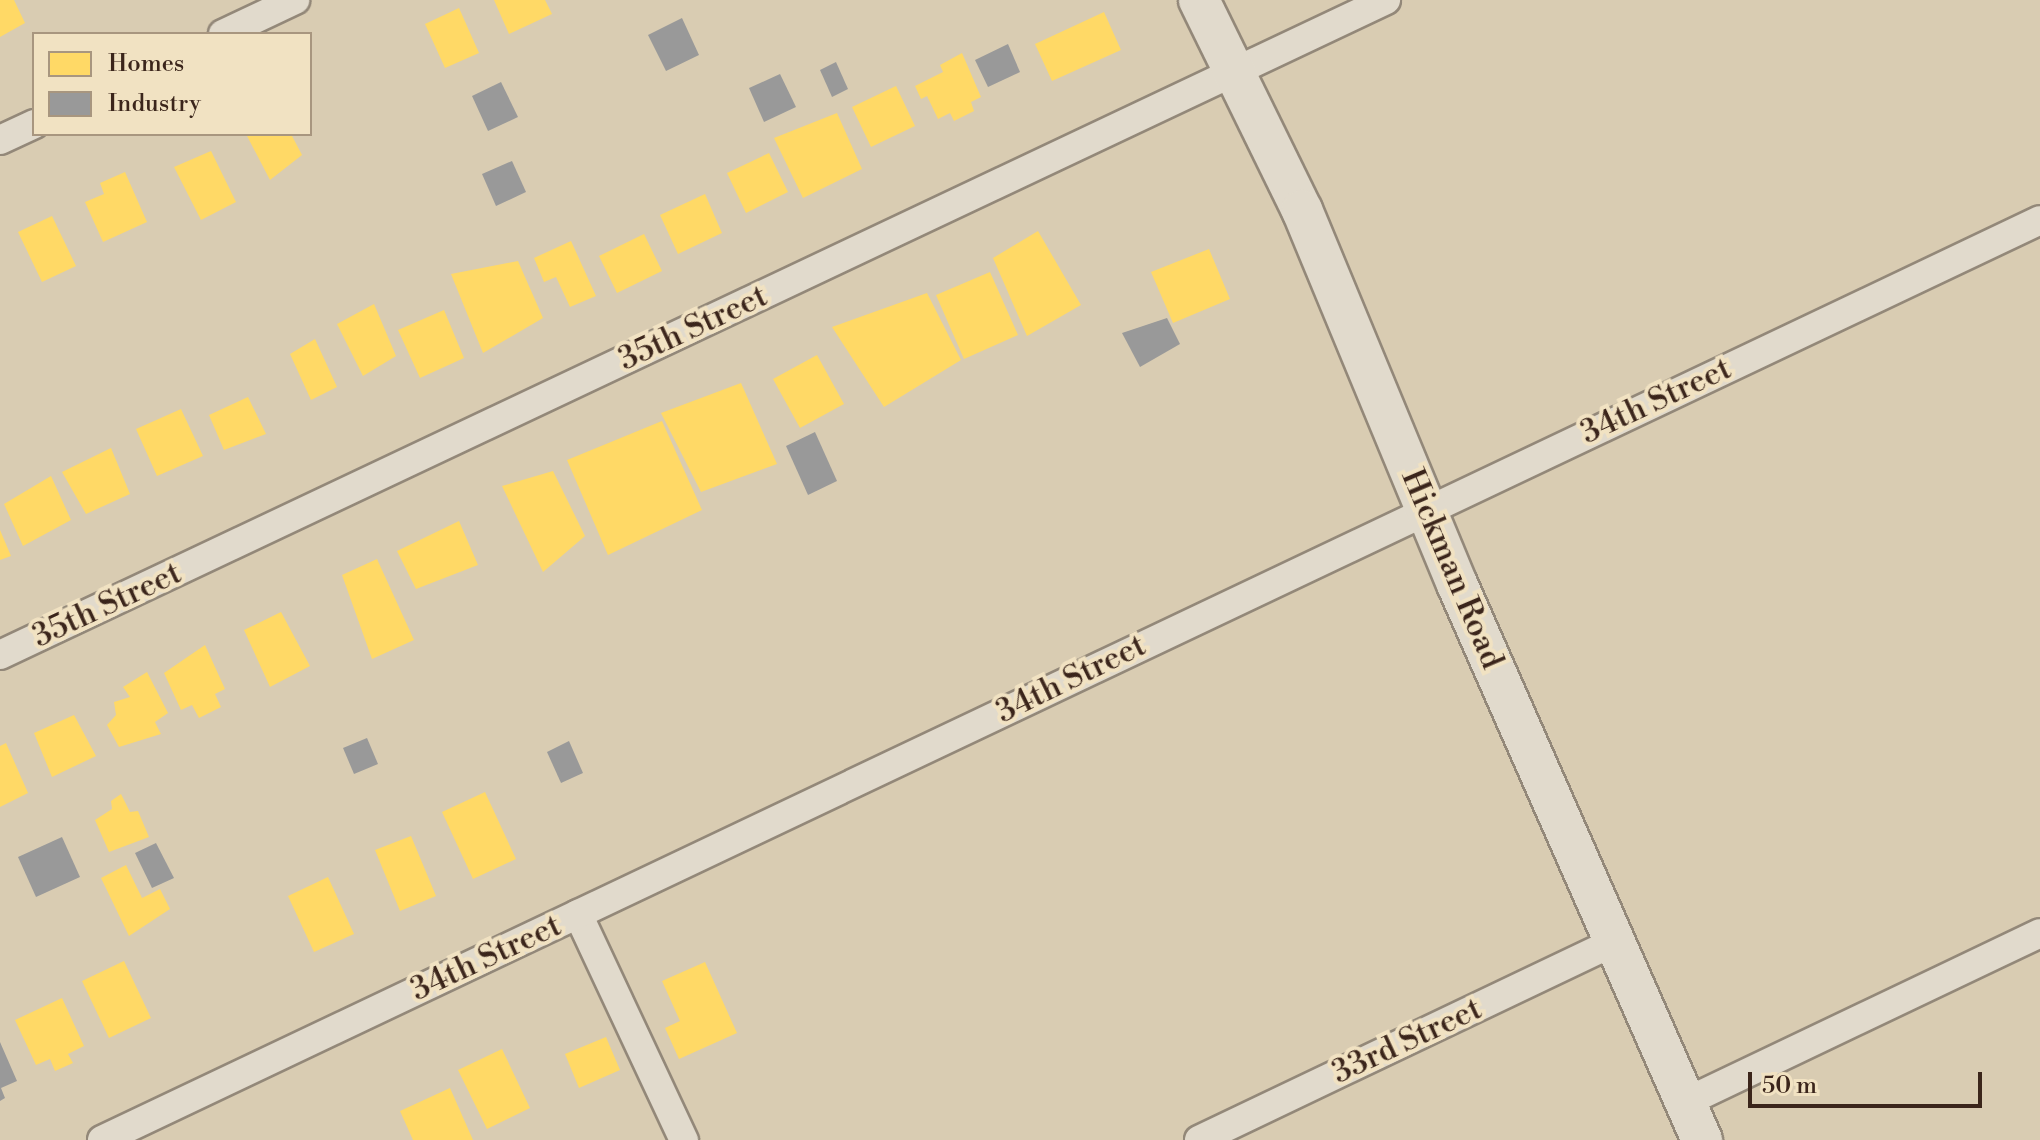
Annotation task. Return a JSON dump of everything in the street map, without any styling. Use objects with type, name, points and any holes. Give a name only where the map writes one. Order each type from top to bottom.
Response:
[{"type":"main road","name":"Hickman Road","points":[[1199,0],[1302,210],[1426,509],[1702,1140]]},
{"type":"street","points":[[227,32],[295,0]]},
{"type":"street","name":"35th Street","points":[[0,655],[1386,0]]},
{"type":"street","points":[[0,140],[32,125]]},
{"type":"street","name":"34th Street","points":[[102,1140],[2040,220]]},
{"type":"street","points":[[578,914],[684,1140]]},
{"type":"street","points":[[1686,1102],[2040,933]]},
{"type":"street","name":"33rd Street","points":[[1199,1140],[1615,942]]},
{"type":"building: Homes","points":[[0,0],[14,0],[25,23],[0,37]]},
{"type":"building: Homes","points":[[494,0],[545,0],[552,14],[509,34]]},
{"type":"building: Homes","points":[[459,8],[479,53],[445,68],[425,24]]},
{"type":"building: Homes","points":[[1104,12],[1121,50],[1052,81],[1035,44]]},
{"type":"building: Homes","points":[[962,53],[981,97],[971,102],[974,111],[954,121],[950,113],[938,119],[927,96],[921,99],[915,86],[943,72],[940,65]]},
{"type":"building: Homes","points":[[896,86],[915,126],[871,147],[852,107]]},
{"type":"building: Homes","points":[[837,113],[862,169],[803,198],[774,138]]},
{"type":"building: Homes","points":[[247,136],[292,136],[302,155],[270,180]]},
{"type":"building: Homes","points":[[211,151],[236,202],[201,220],[174,167]]},
{"type":"building: Homes","points":[[769,153],[788,192],[746,213],[727,173]]},
{"type":"building: Homes","points":[[125,172],[147,222],[103,242],[85,202],[104,194],[100,183]]},
{"type":"building: Homes","points":[[705,194],[722,233],[678,254],[660,215]]},
{"type":"building: Homes","points":[[52,216],[76,266],[42,282],[18,232]]},
{"type":"building: Homes","points":[[1038,231],[1081,305],[1027,336],[993,258]]},
{"type":"building: Homes","points":[[644,234],[662,271],[617,293],[599,256]]},
{"type":"building: Homes","points":[[571,241],[596,296],[570,307],[556,277],[544,282],[534,258]]},
{"type":"building: Homes","points":[[1209,249],[1230,299],[1173,323],[1151,272]]},
{"type":"building: Homes","points":[[518,261],[543,318],[483,353],[451,274]]},
{"type":"building: Homes","points":[[990,272],[1018,335],[964,359],[936,295]]},
{"type":"building: Homes","points":[[927,293],[961,360],[884,407],[832,327]]},
{"type":"building: Homes","points":[[374,304],[396,356],[363,376],[337,324]]},
{"type":"building: Homes","points":[[444,310],[464,358],[420,378],[398,330]]},
{"type":"building: Homes","points":[[315,339],[337,387],[311,400],[290,354]]},
{"type":"building: Homes","points":[[817,355],[844,404],[800,428],[773,379]]},
{"type":"building: Homes","points":[[741,383],[777,464],[701,492],[661,413]]},
{"type":"building: Homes","points":[[248,397],[266,434],[224,450],[209,415]]},
{"type":"building: Homes","points":[[181,409],[203,456],[157,476],[136,429]]},
{"type":"building: Homes","points":[[662,421],[702,510],[608,555],[567,460]]},
{"type":"building: Homes","points":[[111,448],[130,494],[86,514],[62,472]]},
{"type":"building: Homes","points":[[553,471],[585,536],[543,572],[502,486]]},
{"type":"building: Homes","points":[[51,476],[71,520],[23,546],[4,504]]},
{"type":"building: Homes","points":[[459,521],[478,565],[416,589],[397,551]]},
{"type":"building: Homes","points":[[0,530],[11,556],[0,560]]},
{"type":"building: Homes","points":[[377,559],[414,640],[372,659],[342,575]]},
{"type":"building: Homes","points":[[281,612],[310,666],[270,687],[244,630]]},
{"type":"building: Homes","points":[[205,645],[225,689],[215,694],[221,707],[199,718],[192,705],[181,710],[164,673]]},
{"type":"building: Homes","points":[[147,672],[168,713],[155,722],[161,734],[119,747],[107,725],[116,715],[114,702],[130,697],[123,687]]},
{"type":"building: Homes","points":[[74,715],[96,756],[52,777],[34,733]]},
{"type":"building: Homes","points":[[6,743],[28,793],[0,807],[0,746]]},
{"type":"building: Homes","points":[[485,792],[516,859],[473,879],[442,812]]},
{"type":"building: Homes","points":[[121,794],[130,812],[138,811],[149,837],[109,852],[95,820],[112,809],[111,801]]},
{"type":"building: Homes","points":[[411,836],[436,896],[400,911],[375,850]]},
{"type":"building: Homes","points":[[126,865],[142,898],[160,889],[170,909],[129,936],[101,878]]},
{"type":"building: Homes","points":[[328,877],[354,934],[314,952],[288,896]]},
{"type":"building: Homes","points":[[124,961],[151,1018],[109,1038],[82,981]]},
{"type":"building: Homes","points":[[705,962],[737,1033],[679,1059],[665,1028],[680,1021],[662,981]]},
{"type":"building: Homes","points":[[62,998],[84,1046],[68,1054],[73,1063],[55,1071],[50,1059],[36,1065],[15,1020]]},
{"type":"building: Homes","points":[[606,1037],[620,1070],[579,1088],[565,1054]]},
{"type":"building: Homes","points":[[502,1049],[530,1108],[487,1129],[458,1070]]},
{"type":"building: Homes","points":[[450,1088],[473,1140],[413,1140],[400,1111]]},
{"type":"building: Industry","points":[[682,18],[699,55],[666,71],[648,35]]},
{"type":"building: Industry","points":[[1008,44],[1020,72],[988,87],[975,60]]},
{"type":"building: Industry","points":[[836,62],[848,89],[832,97],[820,70]]},
{"type":"building: Industry","points":[[780,74],[796,107],[764,122],[749,88]]},
{"type":"building: Industry","points":[[501,82],[518,117],[488,131],[472,96]]},
{"type":"building: Industry","points":[[512,161],[526,192],[496,206],[482,174]]},
{"type":"building: Industry","points":[[1167,318],[1180,344],[1140,367],[1122,333]]},
{"type":"building: Industry","points":[[815,432],[837,481],[808,495],[786,446]]},
{"type":"building: Industry","points":[[367,738],[378,764],[354,774],[343,748]]},
{"type":"building: Industry","points":[[569,741],[583,773],[561,783],[547,752]]},
{"type":"building: Industry","points":[[62,837],[80,877],[36,897],[18,857]]},
{"type":"building: Industry","points":[[156,843],[174,878],[152,888],[135,853]]},
{"type":"building: Industry","points":[[0,1042],[17,1081],[1,1088],[5,1098],[0,1101]]}]
